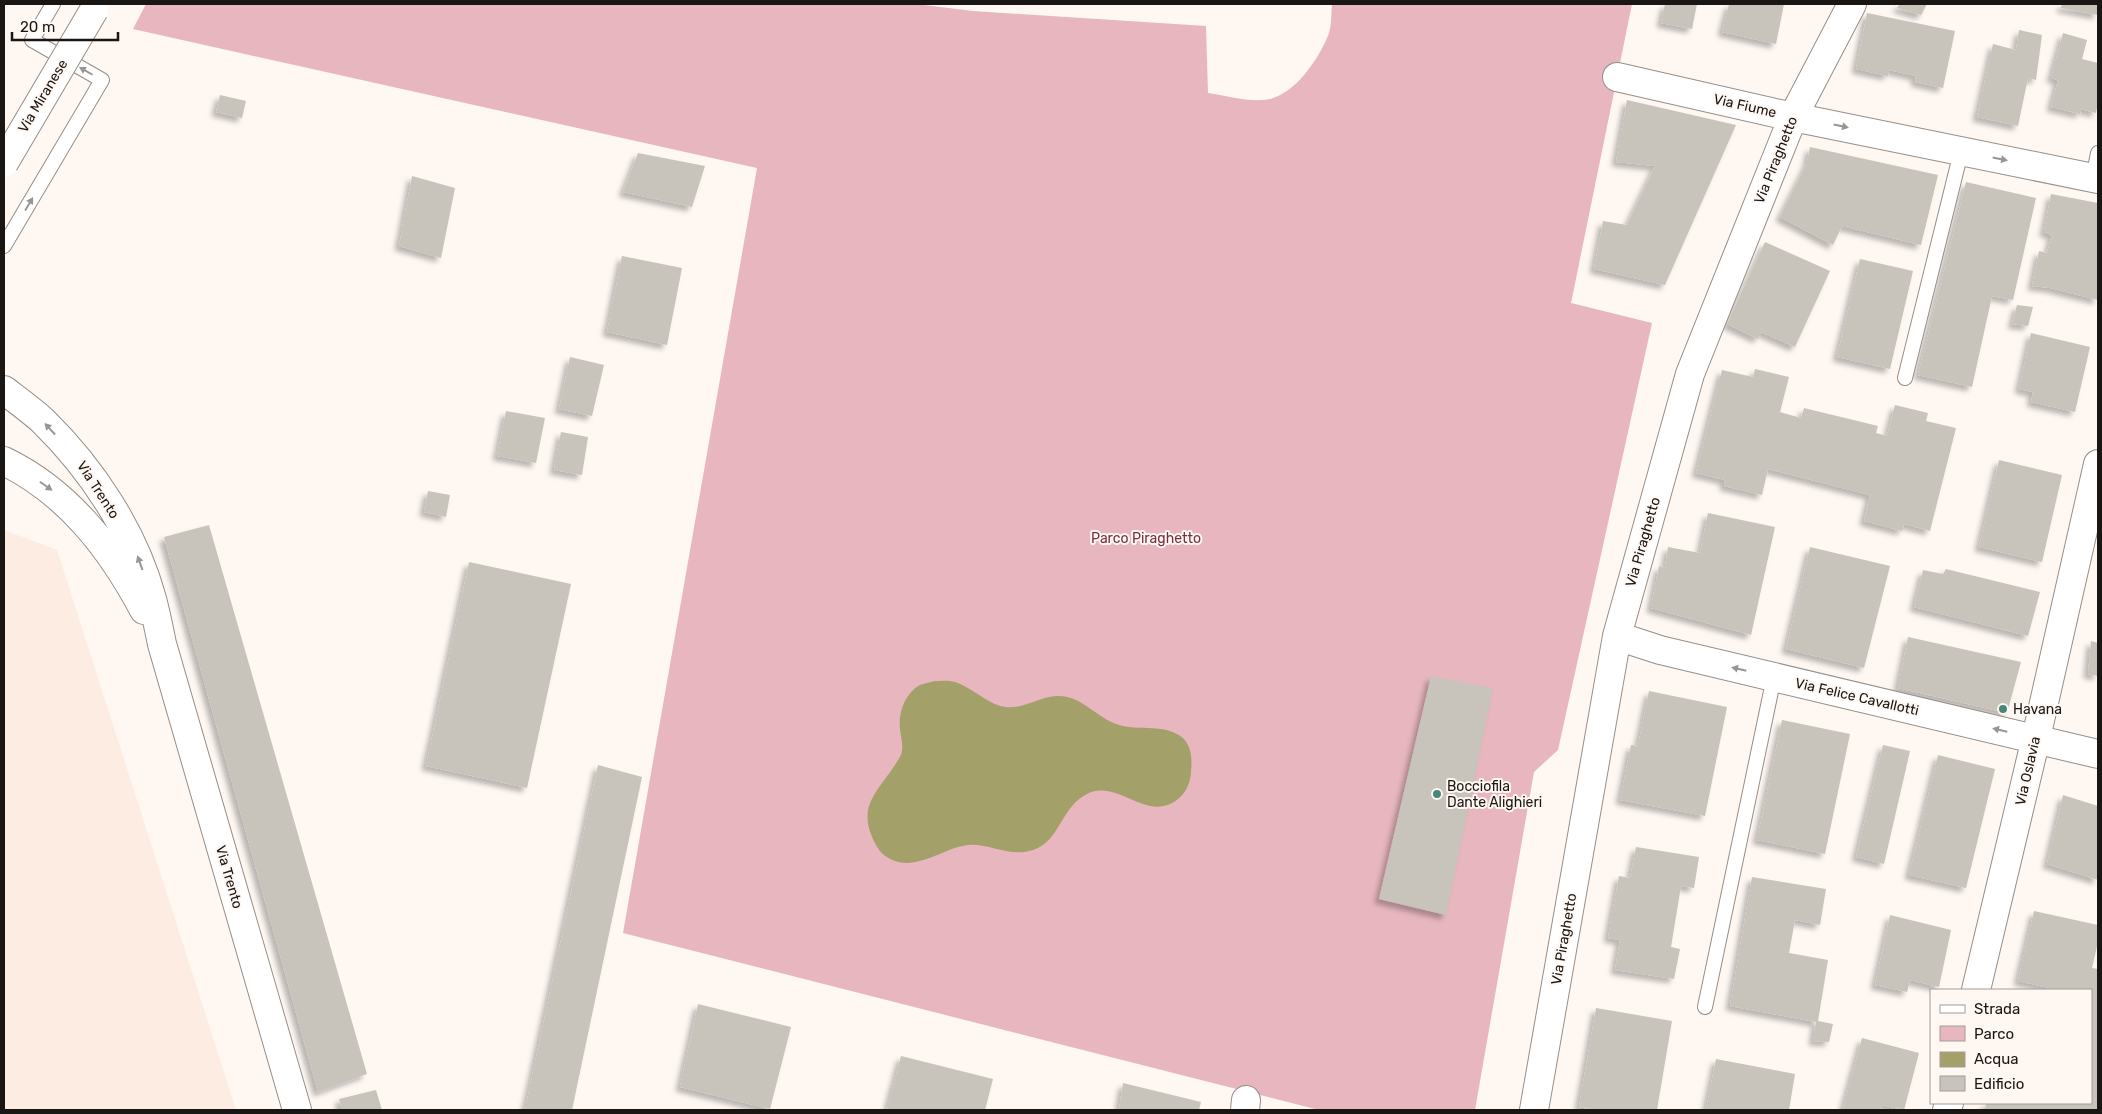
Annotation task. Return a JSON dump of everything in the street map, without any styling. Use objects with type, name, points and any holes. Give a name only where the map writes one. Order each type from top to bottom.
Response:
[{"type":"street","name":"Via Piraghetto","points":[[1534,1110],[1617,636],[1690,374],[1793,117],[1852,4]]},
{"type":"street","name":"Via Miranese","points":[[4,163],[96,7]]},
{"type":"street","name":"Via Fiume","points":[[1617,78],[1961,152],[2096,170]]},
{"type":"street","name":"Via Trento","points":[[4,390],[42,420],[80,461],[111,506],[137,556],[152,599],[162,644],[297,1110]]},
{"type":"street","name":"Via Trento","points":[[4,461],[49,487],[88,524],[141,604],[162,644]]},
{"type":"street","name":"Via Oslavia","points":[[1976,989],[2036,738],[2098,464]]},
{"type":"street","name":"Via Felice Cavallotti","points":[[1617,636],[1660,650],[2098,754]]},
{"type":"lane","points":[[4,246],[102,80],[32,40],[53,4]]},
{"type":"lane","points":[[1905,378],[1961,152]]},
{"type":"lane","points":[[1705,1007],[1774,677]]},
{"type":"shaded area","points":[[4,530],[57,550],[236,1110],[4,1110]]},
{"type":"green space","name":"Parco Piraghetto","points":[[146,4],[916,4],[973,11],[1206,26],[1208,93],[1239,99],[1262,100],[1279,96],[1288,90],[1311,66],[1329,34],[1332,4],[1632,4],[1571,303],[1652,323],[1558,750],[1534,772],[1475,1110],[1319,1110],[623,933],[757,168],[133,29]]},
{"type":"water","points":[[935,681],[955,682],[967,687],[994,704],[1008,707],[1016,707],[1043,698],[1066,697],[1082,703],[1111,722],[1119,725],[1168,730],[1176,733],[1183,738],[1190,749],[1191,776],[1188,785],[1183,794],[1176,800],[1161,806],[1151,806],[1110,792],[1089,793],[1072,806],[1049,839],[1042,846],[1033,850],[1016,852],[968,845],[917,862],[898,862],[885,856],[876,845],[870,831],[869,807],[873,797],[901,755],[900,716],[907,698],[920,685]]},
{"type":"building","points":[[1665,4],[1697,4],[1692,29],[1661,23]]},
{"type":"building","points":[[1729,4],[1784,4],[1776,44],[1722,32]]},
{"type":"building","points":[[1900,4],[1927,4],[1921,15],[1897,8]]},
{"type":"building","points":[[2062,4],[2098,4],[2098,15],[2061,8]]},
{"type":"building","points":[[1867,13],[1955,31],[1943,88],[1915,82],[1916,76],[1889,70],[1888,76],[1856,69]]},
{"type":"building","points":[[2019,30],[2042,35],[2036,80],[2028,78],[2018,126],[1977,117],[1993,44],[2016,50]]},
{"type":"building","points":[[2063,33],[2087,40],[2082,59],[2098,63],[2098,102],[2096,113],[2081,109],[2080,114],[2051,107],[2058,80],[2051,78]]},
{"type":"building","points":[[220,95],[246,101],[242,118],[216,112]]},
{"type":"building","points":[[1627,100],[1736,125],[1665,285],[1594,269],[1603,221],[1627,225],[1655,166],[1616,162]]},
{"type":"building","points":[[1810,147],[1938,175],[1921,245],[1842,226],[1833,245],[1780,217],[1807,163]]},
{"type":"building","points":[[638,153],[705,166],[692,207],[623,192]]},
{"type":"building","points":[[412,176],[455,188],[441,258],[399,246]]},
{"type":"building","points":[[1966,182],[2036,198],[2013,300],[1992,296],[1972,387],[1918,375]]},
{"type":"building","points":[[2051,194],[2098,203],[2098,300],[2050,288],[2032,286],[2039,251],[2047,253],[2052,235],[2044,232]]},
{"type":"building","points":[[1765,242],[1830,271],[1795,347],[1761,332],[1758,339],[1727,324]]},
{"type":"building","points":[[622,256],[682,268],[667,345],[607,332]]},
{"type":"building","points":[[1860,259],[1913,271],[1890,369],[1837,357]]},
{"type":"building","points":[[2017,305],[2033,307],[2028,326],[2012,324]]},
{"type":"building","points":[[2031,333],[2090,347],[2075,412],[2031,402],[2033,392],[2019,389]]},
{"type":"building","points":[[570,357],[604,365],[592,416],[559,409]]},
{"type":"building","points":[[1755,369],[1789,377],[1780,412],[1801,418],[1804,408],[1878,426],[1876,433],[1887,436],[1895,405],[1928,413],[1926,421],[1956,428],[1930,531],[1904,524],[1902,531],[1864,521],[1870,495],[1768,469],[1762,495],[1724,486],[1725,480],[1696,473],[1722,370],[1753,377]]},
{"type":"building","points":[[506,411],[545,418],[536,463],[497,456]]},
{"type":"building","points":[[561,432],[588,437],[582,475],[554,470]]},
{"type":"building","points":[[1999,460],[2062,475],[2042,562],[1979,547]]},
{"type":"building","points":[[428,491],[450,495],[446,517],[424,512]]},
{"type":"building","points":[[1708,513],[1775,527],[1751,635],[1651,608],[1659,566],[1665,568],[1668,547],[1700,553]]},
{"type":"building","points":[[209,525],[367,1074],[318,1092],[164,537]]},
{"type":"building","points":[[1810,547],[1890,566],[1864,668],[1786,649]]},
{"type":"building","points":[[469,562],[571,584],[527,788],[426,766]]},
{"type":"building","points":[[1946,569],[2040,592],[2028,636],[1914,607],[1923,570],[1943,574]]},
{"type":"building","points":[[1908,637],[2021,662],[2007,713],[1898,688]]},
{"type":"building","points":[[2091,641],[2098,643],[2098,676],[2088,674]]},
{"type":"building","name":"Bocciofila Dante Alighieri","points":[[1431,676],[1493,688],[1446,915],[1379,899]]},
{"type":"building","points":[[1649,691],[1727,707],[1705,816],[1620,800],[1631,745],[1638,746]]},
{"type":"building","points":[[1782,720],[1850,734],[1825,854],[1757,840]]},
{"type":"building","points":[[1883,745],[1910,751],[1884,864],[1856,857]]},
{"type":"building","points":[[1938,755],[1995,769],[1966,888],[1909,875]]},
{"type":"building","points":[[598,765],[642,777],[572,1110],[525,1110]]},
{"type":"building","points":[[2063,795],[2098,806],[2098,880],[2047,864]]},
{"type":"building","points":[[1636,847],[1699,857],[1694,888],[1681,886],[1671,947],[1680,949],[1674,979],[1615,970],[1620,940],[1608,938],[1619,876],[1630,878]]},
{"type":"building","points":[[1752,877],[1826,889],[1820,925],[1795,920],[1789,953],[1828,960],[1818,1021],[1833,1024],[1829,1042],[1813,1041],[1816,1022],[1730,1006]]},
{"type":"building","points":[[2034,911],[2098,925],[2098,942],[2092,968],[2098,969],[2098,1110],[1985,1110],[1986,1104],[2092,1104],[2092,989],[2054,989],[2018,981]]},
{"type":"building","points":[[1890,915],[1951,930],[1939,987],[1910,980],[1907,992],[1875,985]]},
{"type":"building","points":[[698,1004],[791,1027],[770,1109],[680,1087]]},
{"type":"building","points":[[1596,1008],[1672,1021],[1657,1110],[1595,1110],[1579,1107]]},
{"type":"building","points":[[1862,1038],[1919,1053],[1904,1110],[1882,1105],[1880,1110],[1843,1109]]},
{"type":"building","points":[[901,1056],[993,1079],[985,1110],[887,1110]]},
{"type":"building","points":[[1716,1059],[1795,1074],[1789,1110],[1706,1110]]},
{"type":"building","points":[[1123,1083],[1201,1102],[1199,1110],[1119,1110]]},
{"type":"building","points":[[376,1090],[382,1110],[342,1110],[339,1099]]},
{"type":"place","name":"Havana","points":[[2003,709]]},
{"type":"place","name":"Bocciofila Dante Alighieri","points":[[1437,794]]}]
